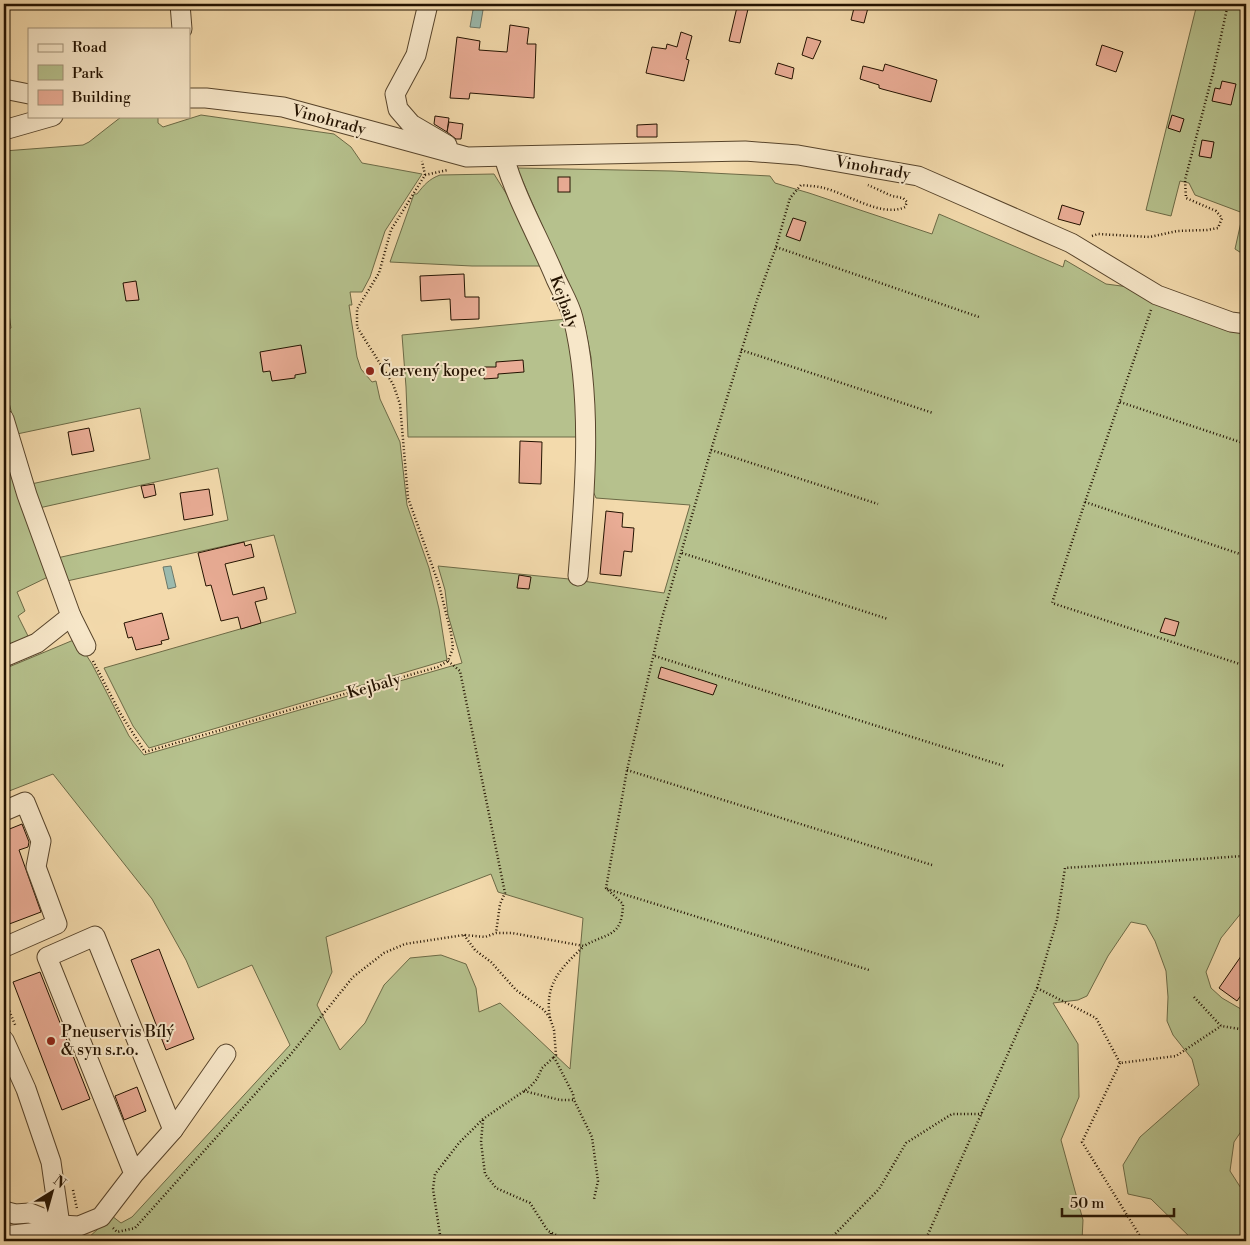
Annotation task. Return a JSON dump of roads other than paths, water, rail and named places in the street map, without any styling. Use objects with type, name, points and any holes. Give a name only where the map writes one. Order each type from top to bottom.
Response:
[{"type":"street","points":[[180,4],[182,28]]},
{"type":"street","points":[[428,4],[416,55],[395,94],[398,109],[411,124],[467,158]]},
{"type":"street","points":[[4,89],[28,94]]},
{"type":"street","name":"Vinohrady","points":[[190,98],[206,98],[283,107],[467,158],[745,152],[798,154],[918,176],[1071,243],[1157,295],[1231,322],[1246,324]]},
{"type":"street","points":[[4,130],[46,118]]},
{"type":"street","name":"Kejbaly","points":[[504,157],[511,182],[545,253],[572,316],[578,349],[584,398],[585,496],[578,576]]},
{"type":"street","points":[[4,419],[27,495],[71,616],[86,646]]},
{"type":"street","points":[[4,657],[37,642],[71,616]]},
{"type":"street","points":[[4,811],[25,802],[41,841],[36,866],[57,924],[7,946]]},
{"type":"street","points":[[134,1174],[47,957],[95,936],[173,1130]]},
{"type":"street","points":[[4,1040],[26,1089],[51,1162],[59,1233]]},
{"type":"street","points":[[4,1236],[39,1232],[59,1233],[101,1217],[134,1174],[173,1130],[226,1054]]},
{"type":"street","points":[[4,1211],[15,1214],[30,1213],[59,1233]]},
{"type":"place","name":"Červený kopec","points":[[370,371]]},
{"type":"place","name":"Pneuservis Bílý & syn s.r.o.","points":[[51,1041]]}]
